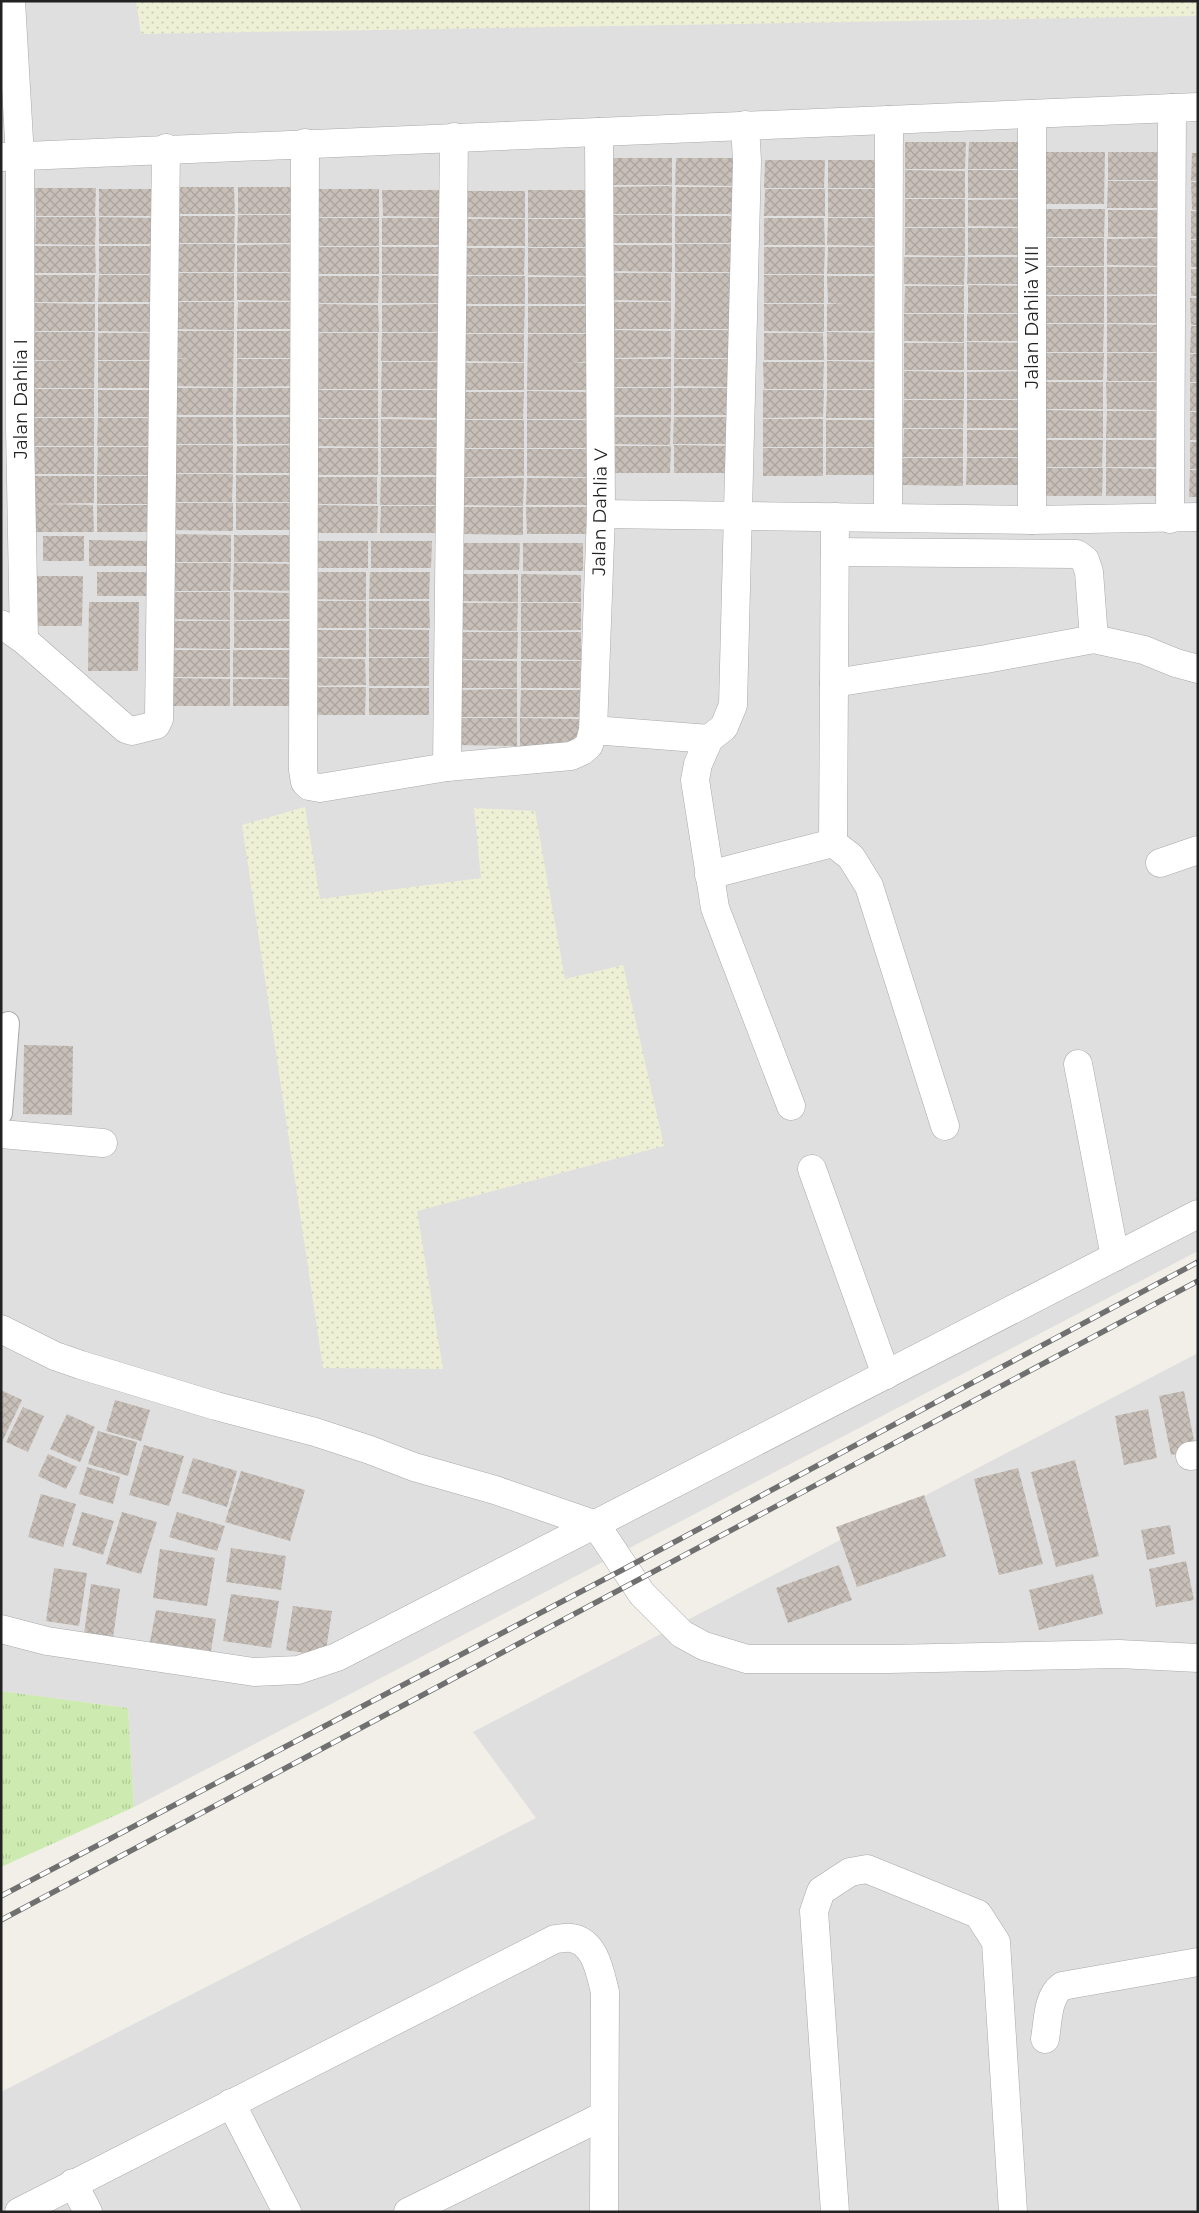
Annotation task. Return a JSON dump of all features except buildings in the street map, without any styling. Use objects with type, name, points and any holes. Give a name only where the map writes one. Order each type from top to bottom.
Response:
[{"type":"street","name":"Jalan Dahlia I","points":[[8,10],[11,300],[10,423],[24,640]]},
{"type":"street","points":[[10,157],[166,148],[1185,108],[1170,519]]},
{"type":"street","name":"Jalan Dahlia VIII","points":[[1032,114],[1032,520]]},
{"type":"street","points":[[888,517],[889,120]]},
{"type":"street","points":[[746,125],[747,161],[733,705],[724,727],[709,739],[698,764],[695,780],[715,908],[791,1106]]},
{"type":"street","name":"Jalan Dahlia V","points":[[305,143],[304,777],[309,786],[320,788],[447,767],[572,756],[589,745],[593,730],[601,514],[598,132]]},
{"type":"street","points":[[447,767],[454,137]]},
{"type":"street","points":[[1,624],[24,640],[126,729],[138,730],[156,725],[159,719],[166,148]]},
{"type":"street","points":[[601,514],[1032,520],[1198,517]]},
{"type":"street","points":[[833,843],[835,517]]},
{"type":"street","points":[[835,552],[1077,554],[1086,560],[1089,572],[1094,639]]},
{"type":"street","points":[[834,684],[986,660],[1094,639],[1144,650],[1176,663],[1198,669]]},
{"type":"street","points":[[593,730],[709,739]]},
{"type":"street","points":[[709,875],[833,843]]},
{"type":"street","points":[[833,843],[851,857],[869,886],[945,1126]]},
{"type":"street","points":[[1160,864],[1198,850]]},
{"type":"street","points":[[1078,1064],[1115,1257]]},
{"type":"street","points":[[1,1134],[103,1143]]},
{"type":"street","points":[[812,1169],[886,1375]]},
{"type":"street","points":[[1,1629],[47,1641],[254,1672],[298,1670],[337,1657],[1198,1214]]},
{"type":"street","points":[[1,1329],[55,1356],[81,1365],[216,1406],[315,1432],[414,1467],[495,1490],[596,1525],[642,1594],[682,1634],[704,1646],[747,1659],[889,1659],[1119,1654],[1198,1658]]},
{"type":"street","points":[[835,2212],[814,1911],[821,1891],[850,1872],[867,1868],[978,1914],[996,1942],[1013,2212]]},
{"type":"street","points":[[19,2212],[72,2183],[555,1940],[570,1937],[586,1944],[598,1966],[605,1992],[604,2212]]},
{"type":"street","points":[[1045,2039],[1052,2000],[1056,1990],[1062,1986],[1198,1962]]},
{"type":"street","points":[[231,2103],[287,2212]]},
{"type":"street","points":[[408,2212],[603,2116]]},
{"type":"street","points":[[72,2183],[88,2212]]},
{"type":"lane","points":[[1,1113],[8,1023]]},
{"type":"shaded area","points":[[1,1],[1198,1],[1198,1251],[134,1807],[128,1708],[1,1691]]},
{"type":"shaded area","points":[[1198,1353],[1198,2212],[1,2212],[1,2092],[536,1818],[473,1732]]},
{"type":"green space","points":[[136,1],[1198,1],[1198,16],[141,34]]},
{"type":"green space","points":[[305,807],[320,899],[481,878],[474,808],[535,811],[565,979],[623,965],[664,1146],[417,1211],[443,1369],[323,1368],[242,825]]},
{"type":"green space","points":[[1,1691],[128,1708],[134,1807],[1,1867]]},
{"type":"railway","points":[[1,1896],[624,1569],[1198,1262]]},
{"type":"railway","points":[[1,1920],[1198,1281]]}]
